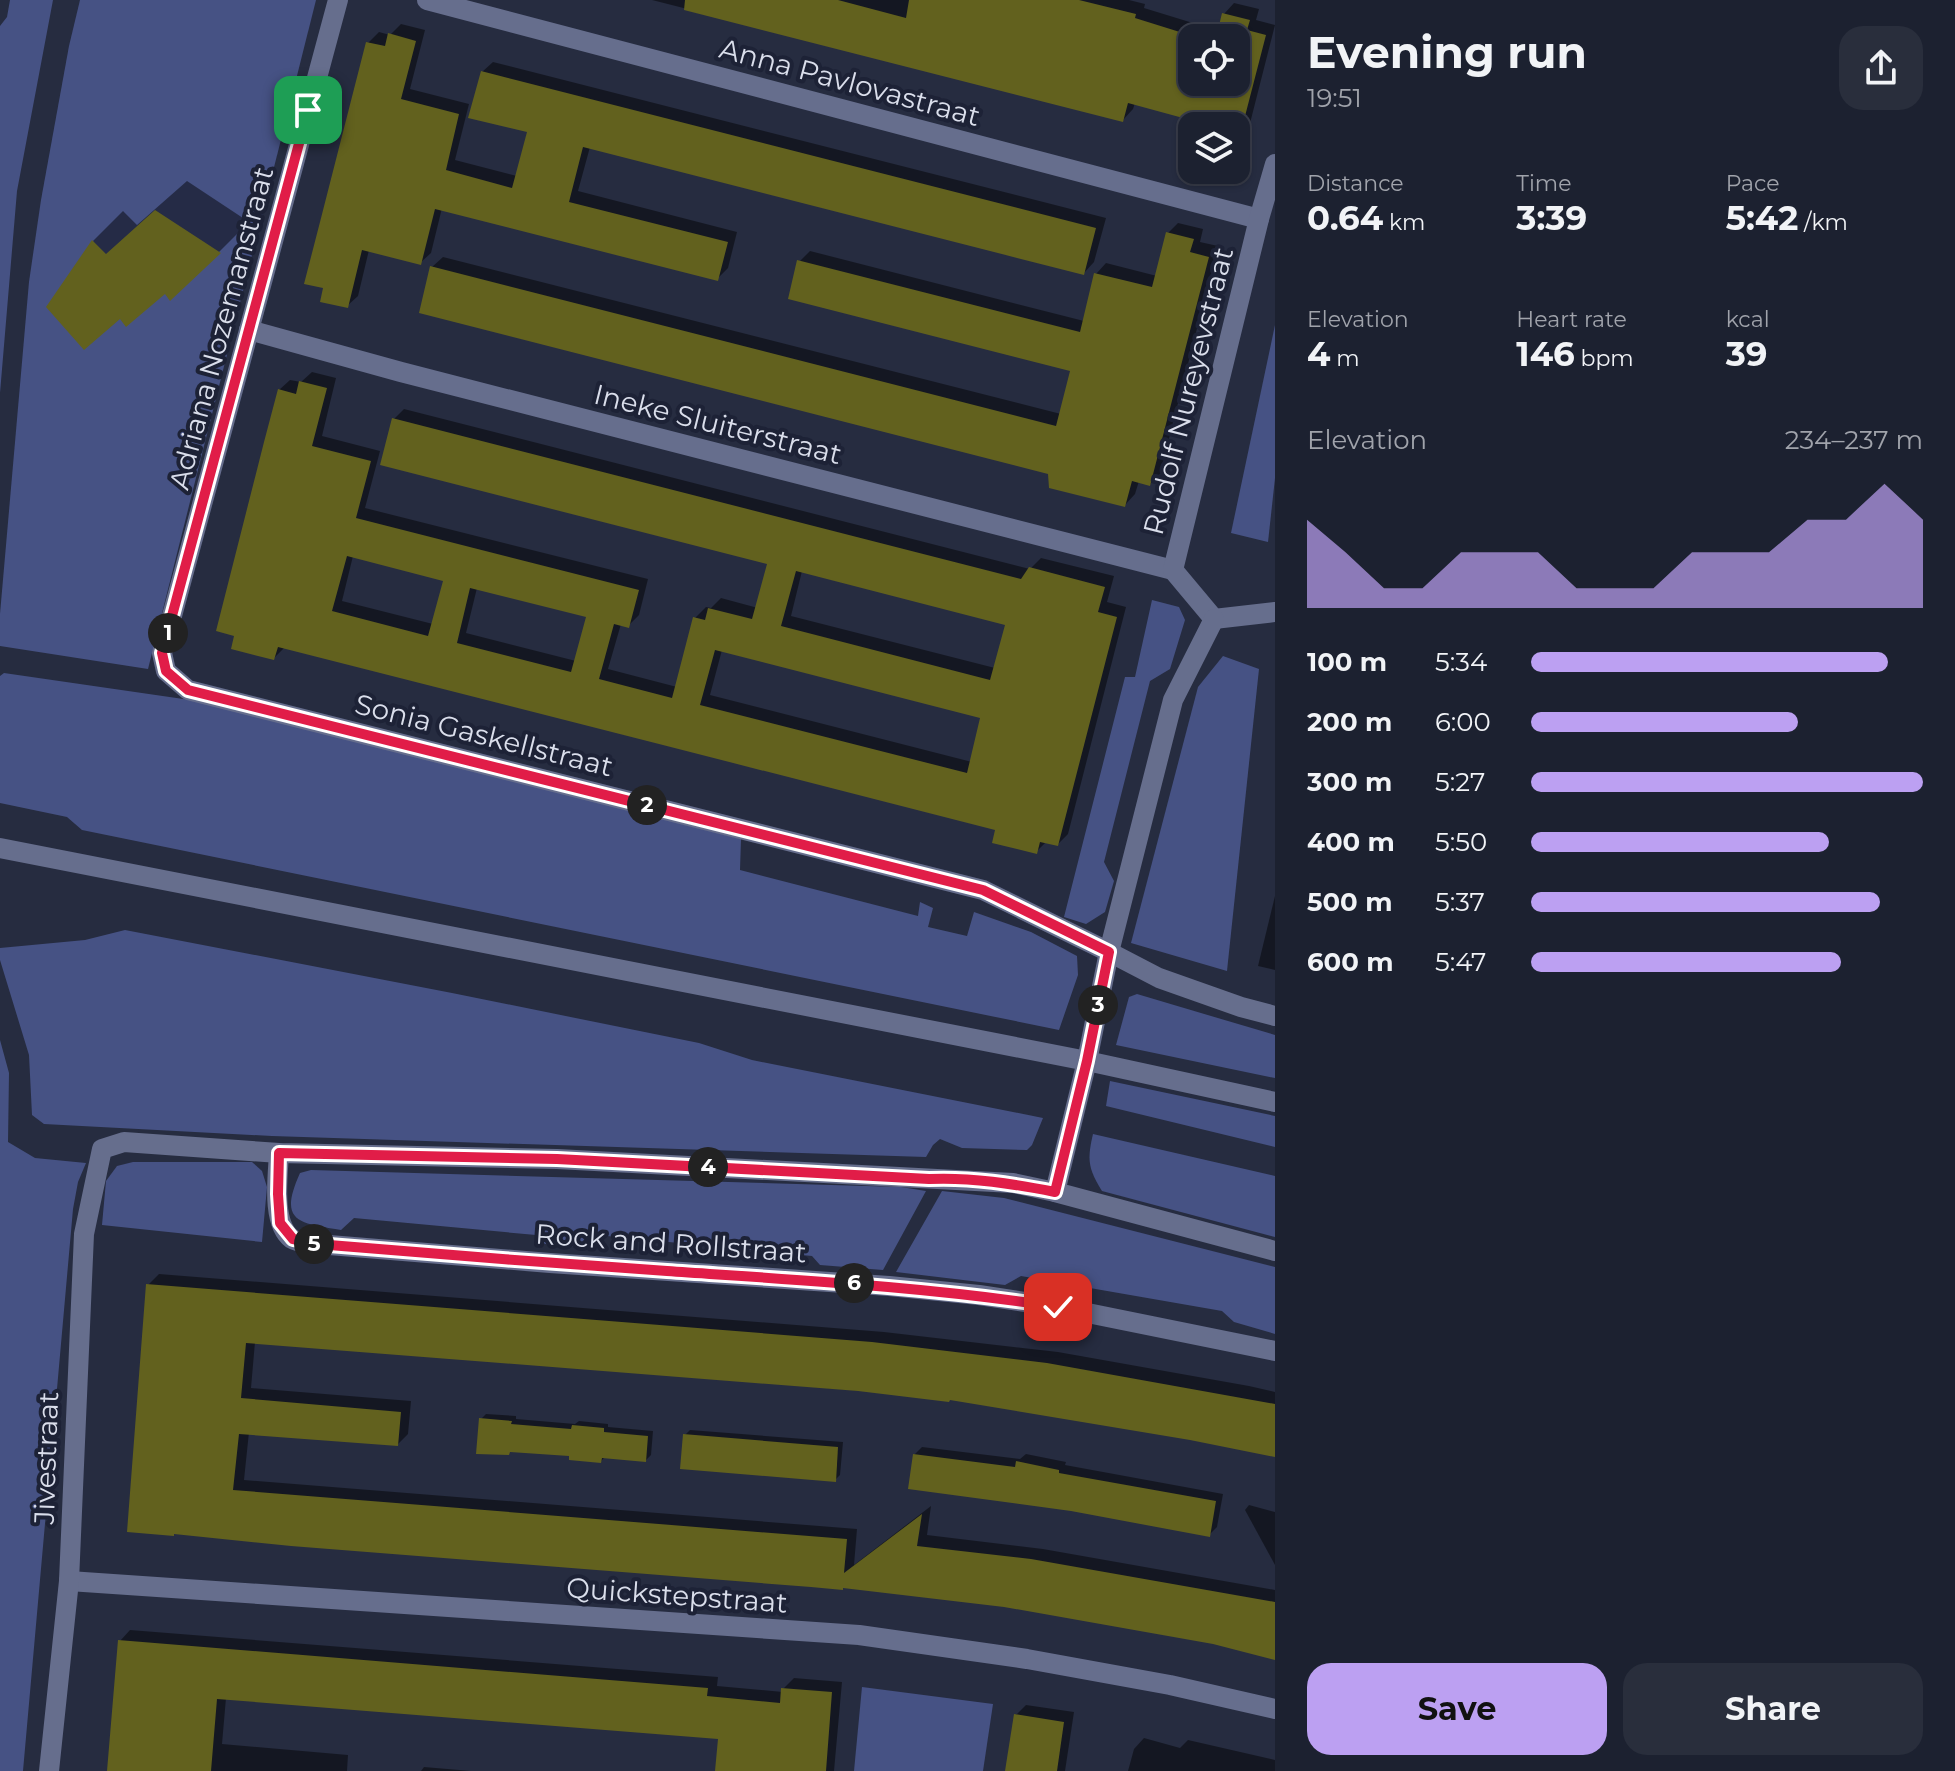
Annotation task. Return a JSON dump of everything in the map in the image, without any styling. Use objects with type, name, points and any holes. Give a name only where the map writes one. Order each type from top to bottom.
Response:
[{"type":"street","name":"Adriana Nozemanstraat","points":[[166,671],[162,653],[338,0]]},
{"type":"street","name":"Anna Pavlovastraat","points":[[427,0],[1259,219]]},
{"type":"street","name":"Rudolf Nureyevstraat","points":[[1214,619],[1173,570],[1275,164]]},
{"type":"street","name":"Ineke Sluiterstraat","points":[[249,330],[401,372],[1173,570]]},
{"type":"street","points":[[1055,1192],[1087,1061],[1109,952],[1173,700],[1214,619],[1275,612]]},
{"type":"street","name":"Sonia Gaskellstraat","points":[[166,671],[188,690],[983,890],[1159,978],[1275,1016]]},
{"type":"street","points":[[0,848],[1087,1061],[1275,1102]]},
{"type":"street","name":"Jivestraat","points":[[49,1771],[69,1581],[84,1234],[102,1149],[124,1142],[279,1153]]},
{"type":"street","points":[[279,1153],[557,1159],[1013,1183],[1275,1251]]},
{"type":"street","name":"Rock and Rollstraat","points":[[279,1153],[280,1223],[293,1239],[317,1244],[979,1295],[1058,1307],[1275,1351]]},
{"type":"street","name":"Quickstepstraat","points":[[69,1581],[859,1635],[1027,1659],[1170,1685],[1275,1709]]},
{"type":"shaded area","points":[[10,0],[53,0],[17,191],[0,393],[0,26],[7,17]]},
{"type":"shaded area","points":[[80,0],[316,0],[148,669],[0,646],[0,614],[29,282],[41,200]]},
{"type":"shaded area","points":[[1275,325],[1275,478],[1268,542],[1231,533]]},
{"type":"shaded area","points":[[1152,600],[1179,607],[1185,620],[1170,669],[1150,681],[1104,862],[1114,881],[1105,912],[1086,924],[1064,917],[1125,677],[1135,677]]},
{"type":"shaded area","points":[[1223,656],[1259,669],[1227,971],[1131,943],[1198,687]]},
{"type":"shaded area","points":[[4,673],[204,702],[741,839],[740,870],[918,916],[920,902],[933,908],[928,927],[967,936],[974,912],[1031,932],[1077,956],[1078,975],[1059,1030],[82,830],[67,817],[0,803],[0,676]]},
{"type":"shaded area","points":[[125,930],[699,1043],[752,1060],[1043,1118],[1027,1150],[962,1148],[940,1139],[926,1157],[272,1136],[44,1124],[32,1115],[29,1055],[0,960],[0,948],[85,940]]},
{"type":"shaded area","points":[[1137,994],[1275,1035],[1275,1078],[1116,1045],[1129,997]]},
{"type":"shaded area","points":[[0,1040],[9,1073],[8,1142],[35,1158],[86,1163],[78,1182],[73,1209],[23,1771],[0,1771]]},
{"type":"shaded area","points":[[1110,1081],[1275,1116],[1275,1147],[1106,1106]]},
{"type":"shaded area","points":[[1093,1134],[1275,1176],[1275,1237],[1102,1191],[1090,1164]]},
{"type":"shaded area","points":[[133,1162],[252,1162],[262,1171],[267,1187],[262,1242],[102,1225],[106,1181],[117,1166]]},
{"type":"shaded area","points":[[311,1170],[901,1187],[926,1191],[883,1270],[820,1265],[812,1256],[607,1236],[591,1248],[545,1244],[536,1235],[354,1218],[341,1230],[326,1228],[303,1222],[292,1211],[291,1202],[300,1173]]},
{"type":"shaded area","points":[[942,1191],[1004,1198],[1275,1267],[1275,1334],[1234,1322],[1222,1311],[1021,1276],[1005,1285],[896,1272]]},
{"type":"shaded area","points":[[862,1687],[993,1704],[983,1771],[854,1771]]},
{"type":"building","points":[[685,0],[838,0],[906,18],[909,0],[1079,0],[1136,14],[1135,18],[1178,31],[1178,96],[1250,96],[1250,31],[1266,35],[1246,112],[1178,112],[1178,117],[1128,103],[1123,122],[684,10]]},
{"type":"building","points":[[1222,13],[1250,20],[1249,24],[1219,24]]},
{"type":"building","points":[[388,33],[416,41],[401,99],[459,114],[446,170],[512,188],[527,132],[468,118],[481,71],[1096,228],[1084,275],[583,147],[569,202],[728,242],[718,281],[435,209],[421,265],[362,250],[348,308],[320,302],[323,288],[304,284],[366,42],[385,46]]},
{"type":"building","points":[[155,210],[221,253],[170,301],[165,294],[126,327],[120,319],[84,350],[46,307],[92,240],[106,254]]},
{"type":"building","points":[[1166,232],[1194,239],[1190,252],[1209,257],[1150,486],[1132,481],[1125,507],[1049,488],[1048,474],[419,313],[430,266],[1056,426],[1070,371],[788,299],[797,260],[1080,332],[1094,273],[1152,287]]},
{"type":"building","points":[[299,381],[327,388],[312,446],[371,461],[356,518],[639,590],[629,628],[614,624],[599,679],[672,698],[693,617],[705,620],[708,608],[752,619],[767,564],[380,465],[392,418],[1021,579],[1029,567],[1105,587],[1098,612],[1117,617],[1058,846],[1040,842],[1037,854],[992,843],[995,830],[278,647],[274,660],[231,649],[234,636],[216,631],[264,442],[278,389],[296,394]],"holes":[[[347,556],[443,581],[428,636],[332,611]],[[796,571],[1005,625],[990,680],[781,626]],[[470,588],[586,617],[571,672],[457,643]],[[715,650],[980,718],[967,773],[700,705]]]},
{"type":"building","points":[[146,1284],[872,1342],[1047,1363],[1275,1404],[1275,1457],[950,1400],[246,1343],[241,1398],[401,1412],[398,1446],[239,1434],[233,1490],[847,1539],[844,1573],[922,1514],[917,1546],[1031,1559],[1275,1602],[1275,1660],[1213,1644],[1004,1607],[843,1588],[127,1532]]},
{"type":"building","points":[[479,1418],[571,1429],[572,1425],[604,1428],[604,1432],[648,1436],[646,1462],[602,1458],[601,1463],[569,1460],[569,1456],[510,1452],[509,1455],[476,1454]]},
{"type":"building","points":[[683,1434],[838,1447],[836,1482],[680,1469]]},
{"type":"building","points":[[913,1454],[1015,1467],[1016,1461],[1059,1470],[1059,1473],[1216,1501],[1210,1537],[1071,1511],[908,1489]]},
{"type":"building","points":[[118,1640],[708,1688],[707,1696],[780,1703],[781,1688],[832,1692],[826,1771],[715,1771],[718,1739],[217,1699],[211,1771],[107,1771]]},
{"type":"building","points":[[1014,1714],[1064,1722],[1057,1771],[1005,1771]]},
{"type":"route","points":[[308,110],[162,653],[166,671],[188,690],[983,890],[1109,952],[1087,1061],[1055,1192],[1013,1183],[557,1159],[279,1153],[280,1223],[293,1239],[317,1244],[889,1286],[1058,1307]]}]
